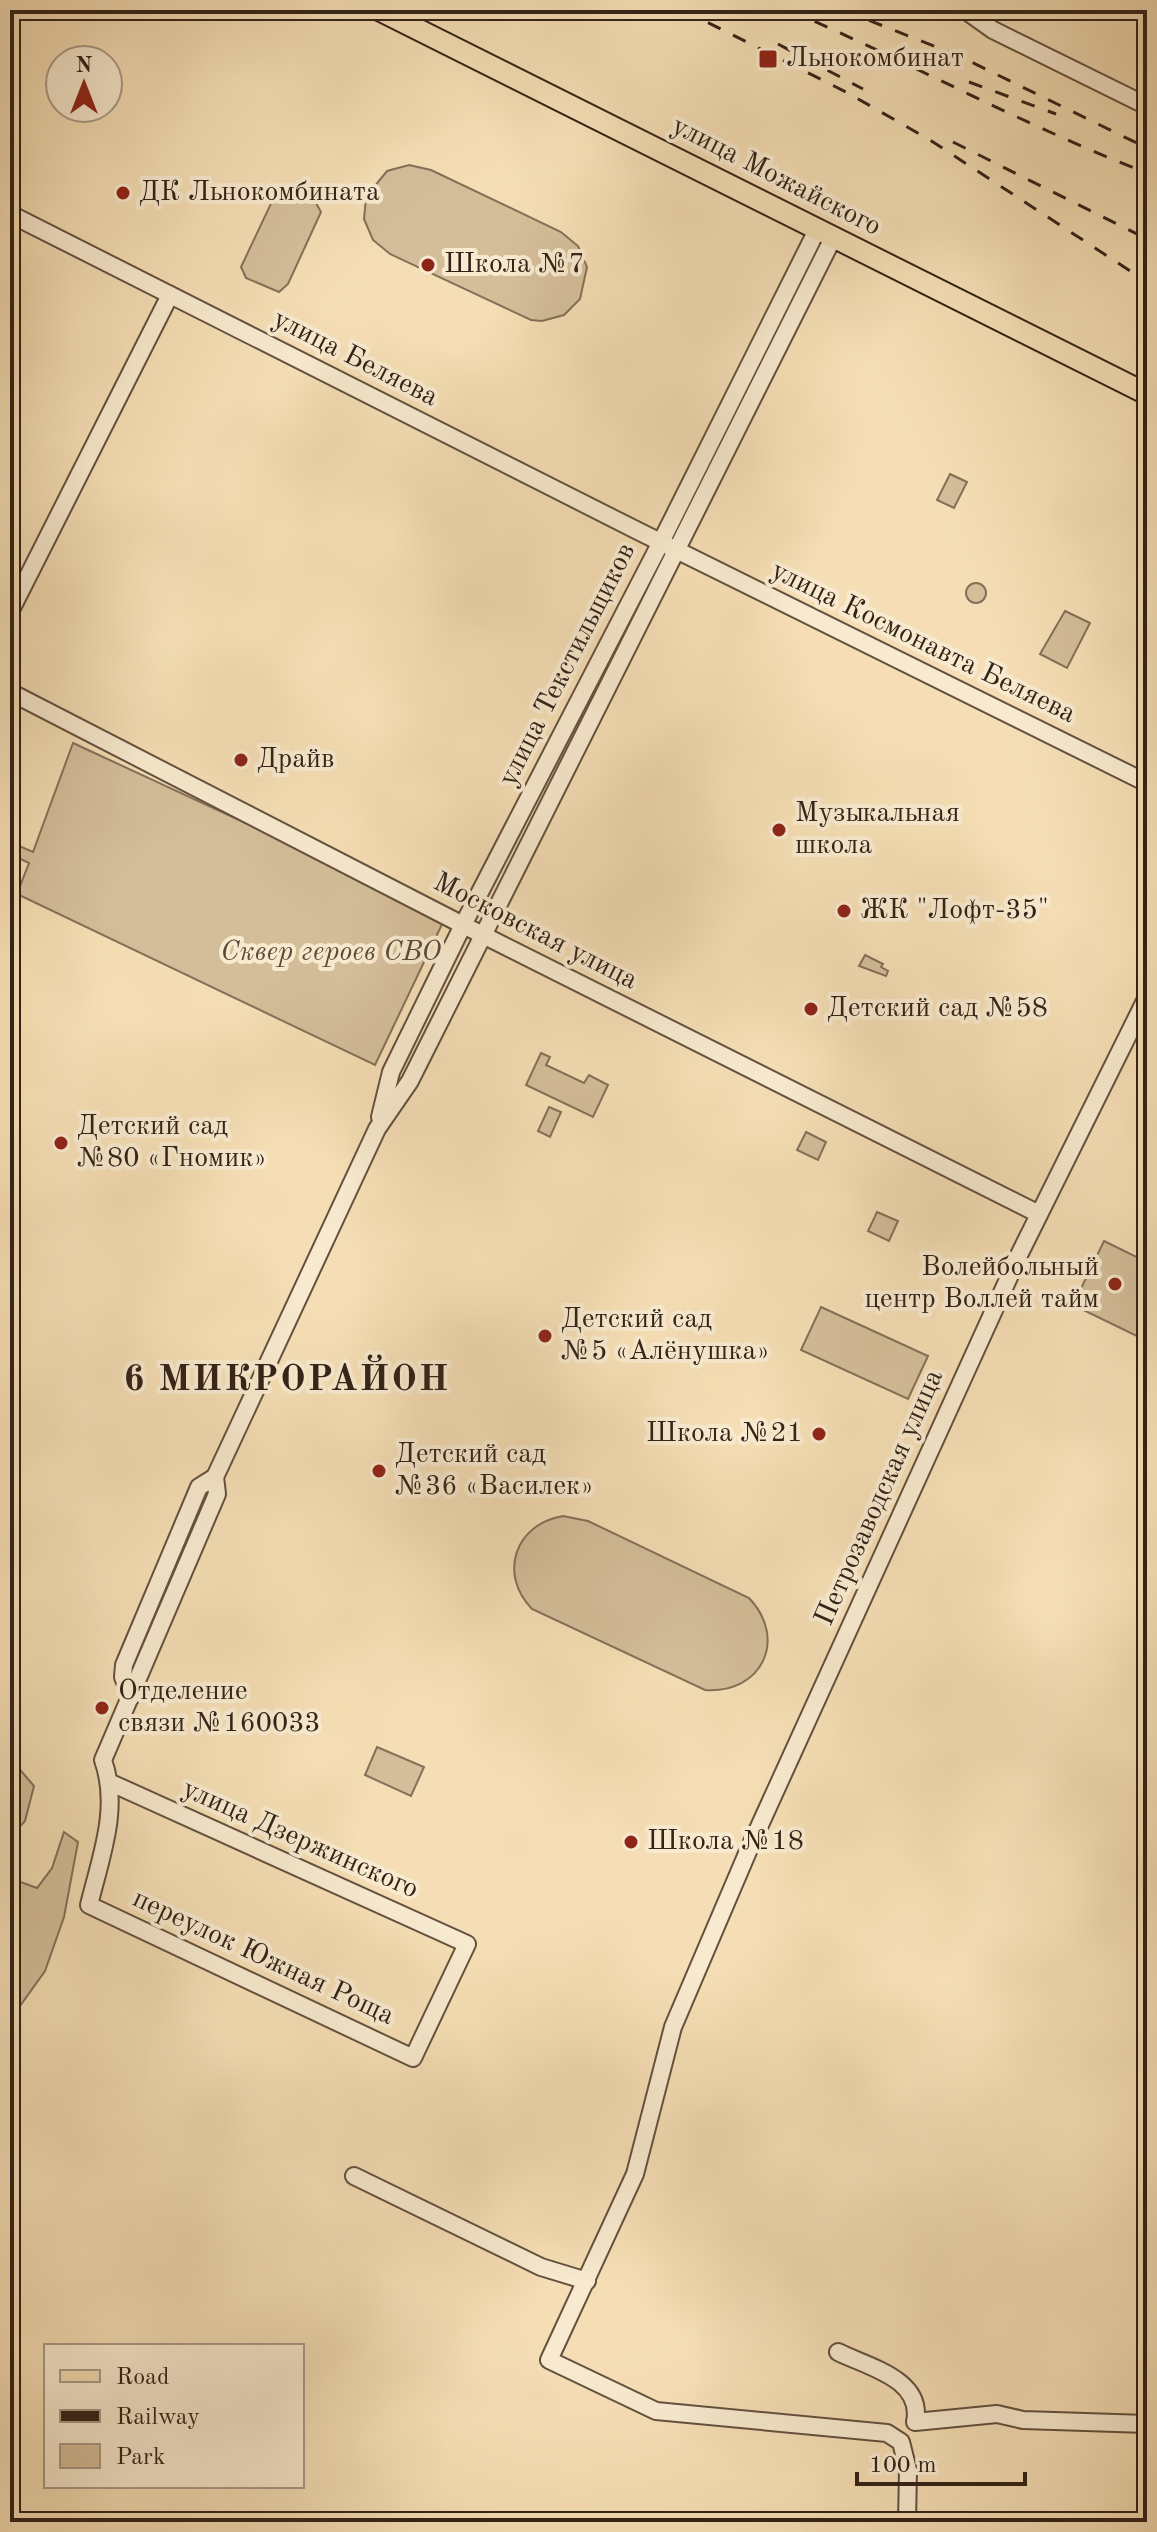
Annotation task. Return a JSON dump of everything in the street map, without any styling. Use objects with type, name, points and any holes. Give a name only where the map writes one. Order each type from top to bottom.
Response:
[{"type":"main road","name":"улица Можайского","points":[[379,10],[1147,394]]},
{"type":"street","points":[[965,10],[993,30],[1147,106]]},
{"type":"street","name":"улица Беляева","points":[[10,214],[677,550]]},
{"type":"street","name":"улица Текстильщиков","points":[[377,1129],[391,1072],[463,925],[825,234]]},
{"type":"street","name":"улица Текстильщиков","points":[[111,1783],[103,1760],[217,1494],[215,1477],[377,1129],[410,1081],[677,550],[825,234]]},
{"type":"street","points":[[10,612],[170,295]]},
{"type":"street","name":"улица Космонавта Беляева","points":[[677,550],[1147,783]]},
{"type":"street","name":"Московская улица","points":[[10,692],[463,925],[1039,1214]]},
{"type":"street","name":"Петрозаводская улица","points":[[898,2439],[877,2430],[656,2411],[549,2360],[635,2174],[673,2027],[749,1849],[1039,1214],[1147,997]]},
{"type":"street","points":[[391,1072],[410,1081]]},
{"type":"street","name":"переулок Южная Роща","points":[[111,1783],[111,1813],[89,1905],[413,2058],[467,1944]]},
{"type":"street","name":"улица Дзержинского","points":[[111,1783],[467,1944]]},
{"type":"street","points":[[354,2176],[541,2267],[587,2281]]},
{"type":"street","points":[[838,2352],[907,2387],[916,2400],[915,2422]]},
{"type":"street","points":[[907,2522],[908,2470],[898,2439],[915,2422],[997,2414],[1023,2420],[1147,2424]]},
{"type":"green space","points":[[409,165],[431,170],[561,232],[578,246],[587,267],[580,299],[564,315],[542,321],[531,320],[390,254],[373,240],[364,219],[366,197],[387,171]]},
{"type":"green space","points":[[286,190],[316,203],[321,212],[288,284],[279,292],[246,278],[241,267],[275,195]]},
{"type":"green space","points":[[950,474],[967,482],[954,508],[937,500]]},
{"type":"green space","points":[[972,583],[980,583],[986,593],[980,603],[972,603],[966,597],[966,589]]},
{"type":"green space","points":[[1065,611],[1090,623],[1067,668],[1040,654]]},
{"type":"green space","name":"Сквер героев СВО","points":[[73,743],[446,916],[375,1065],[17,894],[29,863],[10,854],[10,842],[33,852]]},
{"type":"green space","points":[[865,955],[883,964],[881,967],[888,971],[886,976],[859,966]]},
{"type":"green space","points":[[541,1053],[550,1057],[546,1065],[584,1083],[589,1075],[608,1085],[593,1117],[526,1085]]},
{"type":"green space","points":[[549,1107],[561,1112],[550,1137],[538,1131]]},
{"type":"green space","points":[[806,1132],[826,1142],[818,1160],[797,1150]]},
{"type":"green space","points":[[877,1212],[898,1221],[889,1241],[868,1231]]},
{"type":"green space","name":"Волейбольный центр Воллей тайм","points":[[1104,1241],[1147,1262],[1147,1341],[1073,1305]]},
{"type":"green space","points":[[821,1307],[928,1356],[908,1399],[801,1350]]},
{"type":"green space","points":[[563,1516],[588,1521],[749,1598],[761,1614],[767,1630],[763,1661],[754,1673],[741,1683],[725,1689],[705,1690],[532,1609],[516,1581],[514,1566],[517,1552],[533,1529]]},
{"type":"green space","points":[[377,1747],[424,1767],[411,1796],[365,1775]]},
{"type":"green space","points":[[10,1758],[34,1786],[25,1821],[10,1837]]},
{"type":"green space","points":[[64,1832],[78,1842],[64,1917],[45,1971],[10,2020],[10,1865],[15,1880],[37,1888],[52,1868]]},
{"type":"railway","points":[[683,10],[846,92],[930,140],[1147,282]]},
{"type":"railway","points":[[789,10],[1056,135],[1147,173]]},
{"type":"railway","points":[[843,10],[959,56],[1147,148]]},
{"type":"railway","points":[[778,44],[863,89]]},
{"type":"railway","points":[[969,82],[1056,114]]},
{"type":"railway","points":[[953,142],[1147,239]]},
{"type":"place","name":"Льнокомбинат","points":[[768,59]]},
{"type":"place","name":"ДК Льнокомбината","points":[[123,193]]},
{"type":"place","name":"Школа №7","points":[[428,265]]},
{"type":"place","name":"Драйв","points":[[241,760]]},
{"type":"place","name":"Музыкальная школа","points":[[779,830]]},
{"type":"place","name":"ЖК \"Лофт-35\"","points":[[844,911]]},
{"type":"place","name":"Детский сад №58","points":[[811,1009]]},
{"type":"place","name":"Детский сад №80 «Гномик»","points":[[61,1143]]},
{"type":"place","name":"Волейбольный центр Воллей тайм","points":[[1115,1284]]},
{"type":"place","name":"Детский сад №5 «Алёнушка»","points":[[545,1336]]},
{"type":"place","name":"Школа №21","points":[[819,1434]]},
{"type":"place","name":"Детский сад №36 «Василек»","points":[[379,1471]]},
{"type":"place","name":"Отделение связи №160033","points":[[102,1708]]},
{"type":"place","name":"Школа №18","points":[[631,1842]]},
{"type":"district","name":"6 МИКРОРАЙОН","points":[[287,1381]]}]
